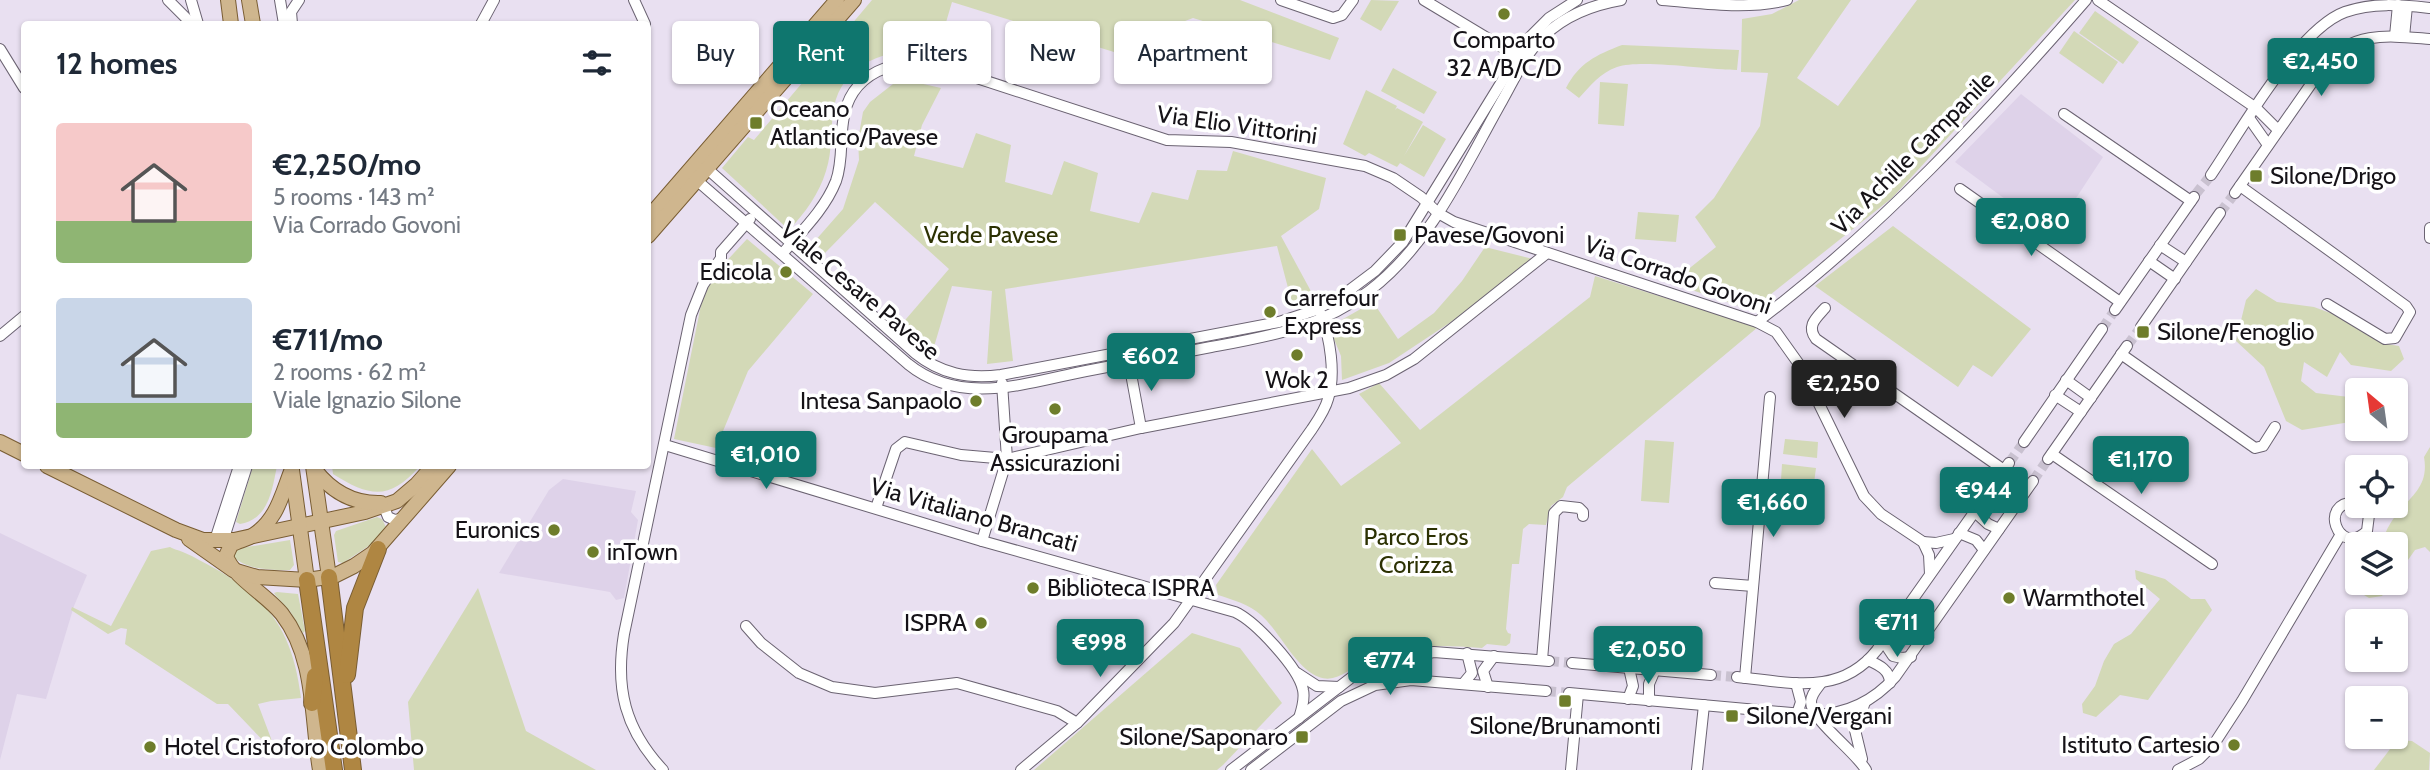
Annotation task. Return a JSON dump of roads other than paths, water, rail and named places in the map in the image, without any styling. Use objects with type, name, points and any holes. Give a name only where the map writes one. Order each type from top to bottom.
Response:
[{"type":"highway","points":[[364,770],[357,722],[344,699],[355,608],[378,549]]},
{"type":"highway","points":[[329,577],[354,770]]},
{"type":"highway","points":[[307,580],[334,770]]},
{"type":"highway","points":[[312,703],[317,649]]},
{"type":"main road","points":[[228,0],[231,21]]},
{"type":"main road","points":[[249,0],[252,21]]},
{"type":"main road","points":[[651,232],[838,0]]},
{"type":"main road","points":[[703,165],[854,0]]},
{"type":"main road","points":[[651,215],[693,177]]},
{"type":"main road","points":[[0,442],[21,452]]},
{"type":"main road","points":[[53,469],[176,530],[198,539],[219,541],[249,538],[266,525],[272,517],[291,469]]},
{"type":"main road","points":[[292,469],[307,580]]},
{"type":"main road","points":[[313,469],[329,577]]},
{"type":"main road","points":[[315,469],[328,485],[347,498],[390,504]]},
{"type":"main road","points":[[430,469],[417,484],[390,504],[234,543],[227,550],[227,559],[233,570],[263,579],[307,580],[329,577],[351,568],[378,549],[446,469]]},
{"type":"main road","points":[[176,530],[233,570],[272,602],[293,631],[304,654],[320,770]]},
{"type":"street","points":[[168,0],[189,21]]},
{"type":"street","points":[[191,0],[197,21]]},
{"type":"street","points":[[280,0],[284,21]]},
{"type":"street","points":[[290,6],[299,0]]},
{"type":"street","points":[[483,21],[494,0]]},
{"type":"street","points":[[634,0],[644,21]]},
{"type":"street","points":[[1281,0],[1333,18],[1342,15],[1353,0]]},
{"type":"street","points":[[1424,0],[1517,56]]},
{"type":"street","name":"Viale Cesare Pavese","points":[[703,165],[929,363],[960,376],[1001,375],[1321,314],[1375,271],[1404,242],[1517,56],[1541,24],[1577,0]]},
{"type":"street","name":"Viale Cesare Pavese","points":[[693,177],[920,373],[940,383],[965,389],[1002,387],[1156,358],[1283,333],[1359,298],[1397,267],[1414,248],[1438,213],[1526,60],[1543,36],[1567,18],[1588,8],[1621,0]]},
{"type":"street","points":[[1662,0],[1736,5],[1761,5],[1787,0]]},
{"type":"street","name":"Via Achille Campanile","points":[[1757,322],[1833,262],[1949,151],[2020,76],[2086,0]]},
{"type":"street","points":[[2098,0],[2252,113],[2280,128]]},
{"type":"street","points":[[2399,37],[2402,5]]},
{"type":"street","points":[[2211,175],[2302,43],[2328,20],[2358,8],[2402,5],[2430,8]]},
{"type":"street","points":[[2328,304],[2385,339],[2395,338],[2410,312],[2406,306],[2237,189],[2325,64],[2339,50],[2367,38],[2430,39]]},
{"type":"street","points":[[0,49],[21,83]]},
{"type":"street","name":"Via Elio Vittorini","points":[[782,254],[821,208],[835,183],[841,158],[844,117],[853,94],[875,73],[906,62],[940,66],[1167,140],[1240,143],[1365,166],[1393,178],[1428,204]]},
{"type":"street","points":[[2252,113],[2268,145]]},
{"type":"street","points":[[1960,189],[2117,306],[2193,198],[2064,114]]},
{"type":"street","points":[[1428,204],[1438,213]]},
{"type":"street","points":[[663,770],[642,743],[627,715],[621,690],[620,667],[629,605],[665,445],[683,346],[695,304],[722,252],[756,212]]},
{"type":"street","name":"Via Corrado Govoni","points":[[1438,213],[1454,222],[1757,322],[1776,332],[1801,367],[1864,496],[1881,514],[1923,542]]},
{"type":"street","points":[[2141,327],[2220,213]]},
{"type":"street","points":[[2430,228],[2430,238]]},
{"type":"street","points":[[2160,245],[2186,262]]},
{"type":"street","points":[[876,508],[896,449],[905,442],[961,456],[1007,459],[1141,428],[1330,393],[1369,382],[1406,364],[1438,341],[1547,253]]},
{"type":"street","points":[[2149,261],[2175,279]]},
{"type":"street","points":[[1770,397],[1753,586],[1741,678],[1821,683],[1845,676],[1868,660],[2006,467],[1816,339],[1811,331],[1812,324],[1825,308]]},
{"type":"street","points":[[1021,770],[1077,723],[1151,649],[1191,600],[1312,429],[1330,393],[1330,360],[1321,314]]},
{"type":"street","points":[[0,336],[21,318]]},
{"type":"street","points":[[2024,442],[2102,329]]},
{"type":"street","points":[[1154,346],[1156,358]]},
{"type":"street","points":[[2212,564],[2050,457],[2124,350],[2255,447],[2263,446],[2275,427]]},
{"type":"street","points":[[1129,363],[1141,428]]},
{"type":"street","points":[[982,541],[1007,459],[1001,375]]},
{"type":"street","points":[[2066,380],[2091,398]]},
{"type":"street","points":[[2055,395],[2081,412]]},
{"type":"street","name":"Via Vitaliano Brancati","points":[[665,445],[982,541],[1227,610],[1249,620],[1293,671]]},
{"type":"street","points":[[219,541],[239,469]]},
{"type":"street","points":[[237,483],[245,469]]},
{"type":"street","points":[[1572,770],[1574,694],[1815,715],[1838,712],[1865,702],[1890,683],[1911,657],[2033,481]]},
{"type":"street","points":[[390,504],[386,515],[390,519],[403,518]]},
{"type":"street","points":[[2345,505],[2336,513],[2335,524],[2341,534],[2358,538],[2367,531],[2369,518]]},
{"type":"street","points":[[1231,770],[1360,671],[1393,659],[1425,652],[1546,660],[1554,513],[1559,507],[1581,509],[1583,516]]},
{"type":"street","points":[[1975,512],[1988,524],[1999,529]]},
{"type":"street","points":[[2178,770],[2199,759],[2214,744],[2341,534]]},
{"type":"street","points":[[1930,574],[1929,555],[1923,542],[1936,543],[1956,536],[1976,540],[1984,550]]},
{"type":"street","points":[[1715,583],[1753,586]]},
{"type":"street","points":[[746,626],[758,641],[794,669],[832,687],[875,693],[957,683],[1057,711],[1077,723]]},
{"type":"street","points":[[1883,641],[1893,656],[1911,657]]},
{"type":"street","points":[[1463,684],[1472,673],[1467,653]]},
{"type":"street","points":[[1488,687],[1483,671],[1494,656]]},
{"type":"street","points":[[1868,660],[1884,669],[1889,675],[1890,683]]},
{"type":"street","points":[[1572,663],[1711,675]]},
{"type":"street","points":[[1628,699],[1633,686],[1629,668]]},
{"type":"street","points":[[1649,701],[1649,684],[1655,670]]},
{"type":"street","points":[[1293,671],[1317,686],[1339,687]]},
{"type":"street","points":[[1293,671],[1303,691],[1299,718]]},
{"type":"street","points":[[1251,770],[1335,705],[1362,689],[1398,680],[1546,691]]},
{"type":"street","points":[[1796,683],[1801,702],[1797,714]]},
{"type":"street","points":[[1821,683],[1811,700],[1815,715],[1849,747],[1865,769]]},
{"type":"street","points":[[1865,702],[1855,730],[1865,769]]},
{"type":"street","points":[[1697,770],[1704,705]]},
{"type":"tunnel","points":[[2195,195],[2211,175]]},
{"type":"tunnel","points":[[2220,213],[2235,193]]},
{"type":"tunnel","points":[[2102,329],[2115,310]]},
{"type":"tunnel","points":[[2127,346],[2141,327]]},
{"type":"tunnel","points":[[2009,463],[2024,442]]},
{"type":"tunnel","points":[[2033,481],[2048,459]]},
{"type":"tunnel","points":[[1549,661],[1572,663]]},
{"type":"tunnel","points":[[1711,675],[1737,677]]},
{"type":"tunnel","points":[[1546,691],[1569,693]]},
{"type":"place","name":"Comparto 32 A/B/C/D","points":[[1504,14]]},
{"type":"place","name":"Oceano Atlantico/Pavese","points":[[756,123]]},
{"type":"place","name":"Silone/Drigo","points":[[2256,176]]},
{"type":"place","name":"Pavese/Govoni","points":[[1400,235]]},
{"type":"place","name":"Edicola","points":[[786,272]]},
{"type":"place","name":"Carrefour Express","points":[[1270,312]]},
{"type":"place","name":"Silone/Fenoglio","points":[[2143,332]]},
{"type":"place","name":"Wok 2","points":[[1297,355]]},
{"type":"place","name":"Intesa Sanpaolo","points":[[976,401]]},
{"type":"place","name":"Groupama Assicurazioni","points":[[1055,409]]},
{"type":"place","name":"Euronics","points":[[554,530]]},
{"type":"place","name":"inTown","points":[[593,552]]},
{"type":"place","name":"Biblioteca ISPRA","points":[[1033,588]]},
{"type":"place","name":"Warmthotel","points":[[2009,598]]},
{"type":"place","name":"ISPRA","points":[[981,623]]},
{"type":"place","name":"Silone/Brunamonti","points":[[1565,701]]},
{"type":"place","name":"Silone/Vergani","points":[[1732,716]]},
{"type":"place","name":"Silone/Saponaro","points":[[1302,737]]},
{"type":"place","name":"Istituto Cartesio","points":[[2234,745]]},
{"type":"place","name":"Hotel Cristoforo Colombo","points":[[150,747]]},
{"type":"park label","name":"Verde Pavese","points":[[991,235]]},
{"type":"park label","name":"Parco Eros Corizza","points":[[1416,551]]}]
